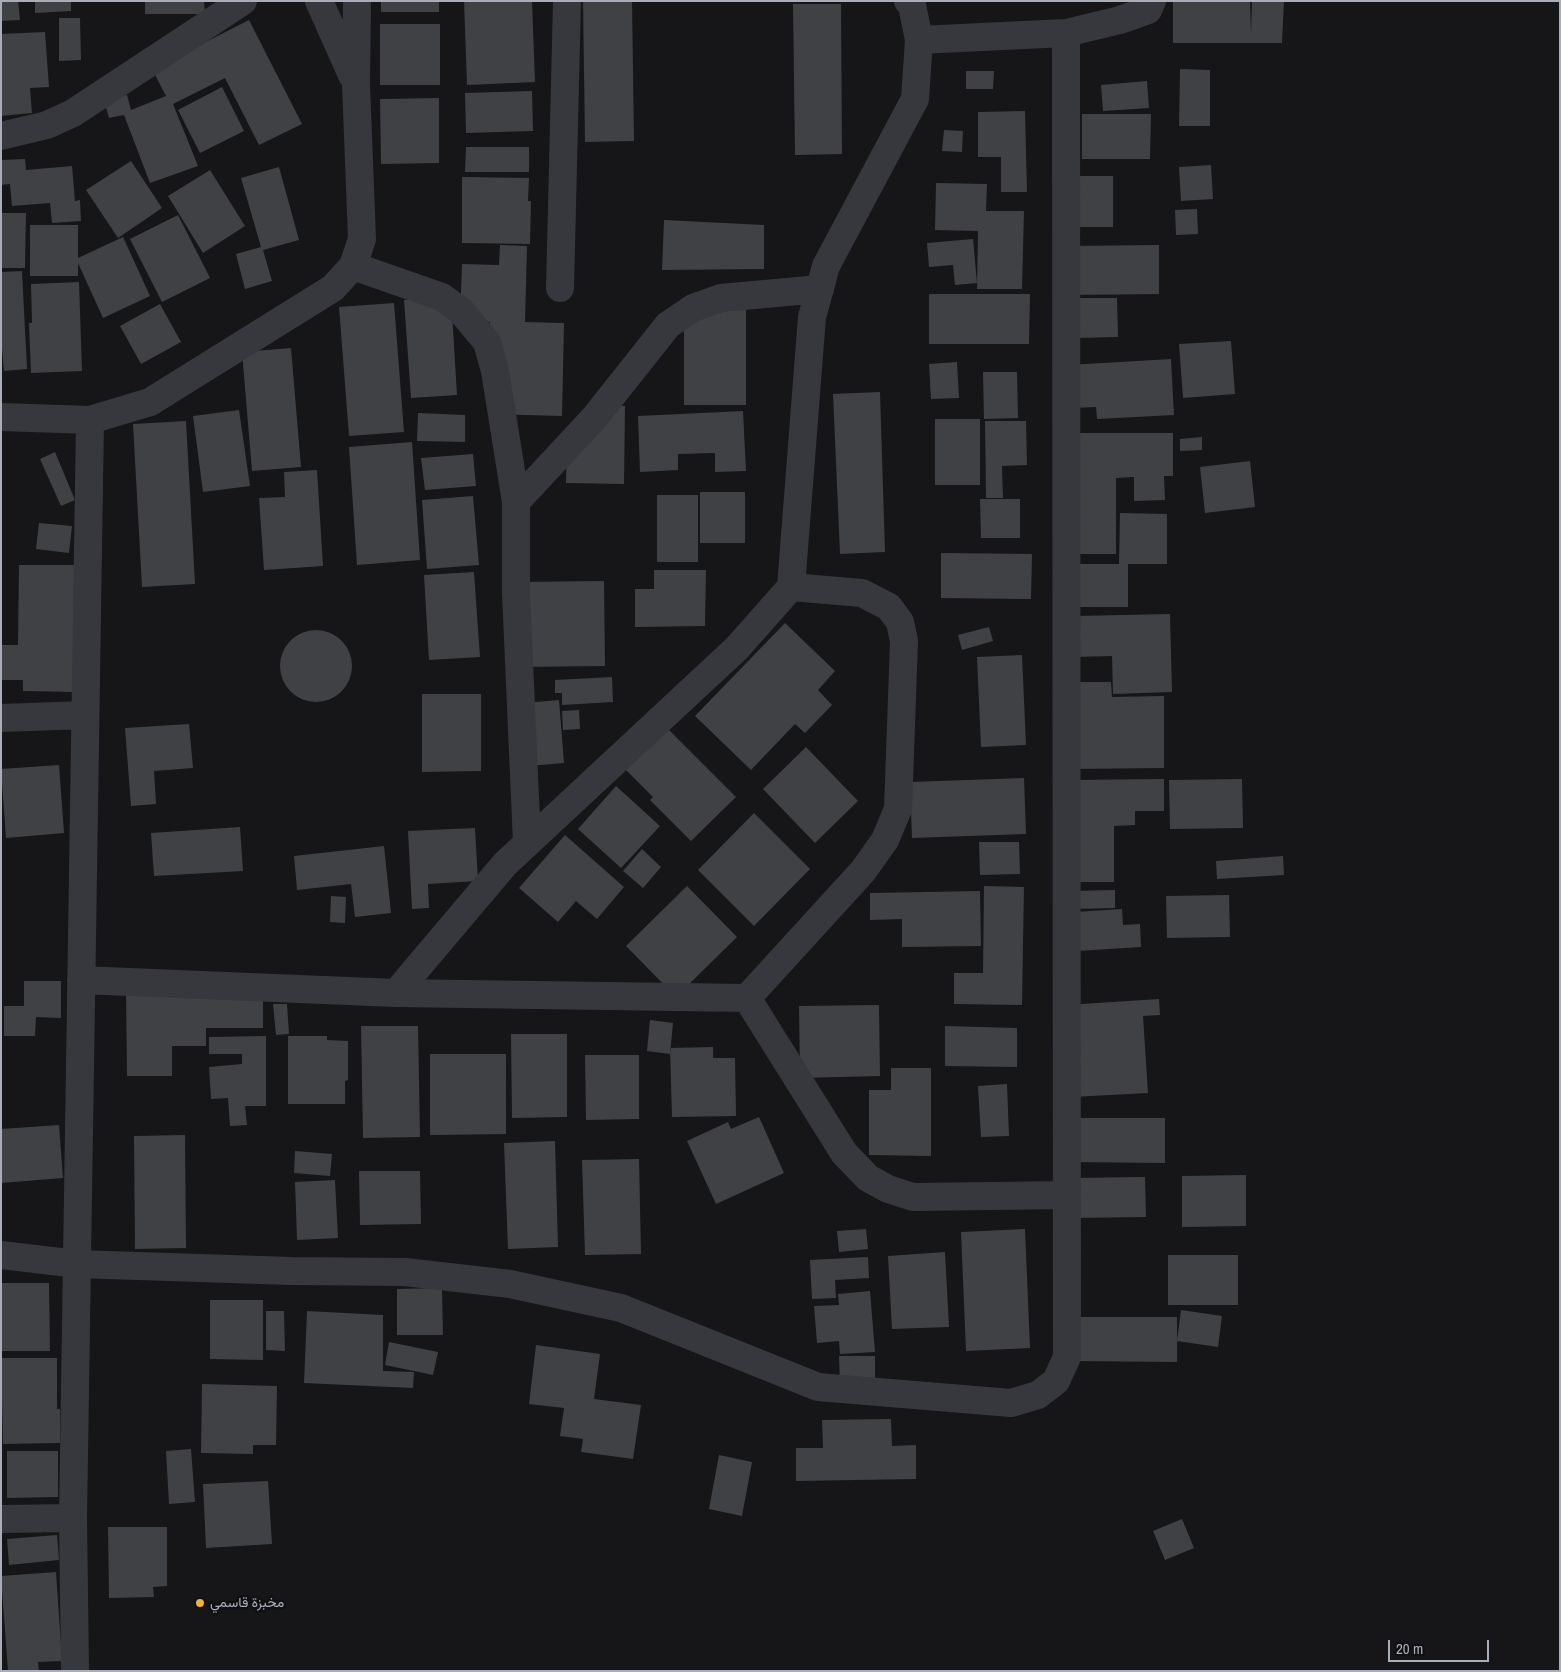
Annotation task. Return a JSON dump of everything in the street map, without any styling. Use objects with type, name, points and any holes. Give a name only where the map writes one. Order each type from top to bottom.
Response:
[{"type":"street","points":[[1,136],[47,125],[73,113],[243,1]]},
{"type":"street","points":[[319,1],[356,84]]},
{"type":"street","points":[[1,417],[90,420],[150,402],[333,288],[353,266],[362,239],[356,84],[357,1]]},
{"type":"street","points":[[560,288],[567,1]]},
{"type":"street","points":[[396,993],[505,864],[737,648],[791,587],[812,317],[826,266],[915,99],[919,40],[912,6],[908,1]]},
{"type":"street","points":[[919,40],[1066,33],[1120,20],[1148,10],[1152,1]]},
{"type":"street","points":[[1,1255],[77,1264],[291,1271],[405,1272],[510,1284],[621,1308],[818,1387],[1012,1402],[1038,1395],[1056,1381],[1067,1358],[1066,33]]},
{"type":"street","points":[[353,266],[442,297],[461,311],[487,342],[495,371],[516,502],[516,593],[527,844]]},
{"type":"street","points":[[516,502],[595,417],[668,325],[693,308],[720,298],[820,290]]},
{"type":"street","points":[[74,1671],[73,1518],[90,420]]},
{"type":"street","points":[[81,980],[396,993],[747,998],[863,871],[885,840],[898,809],[904,641],[900,622],[889,607],[862,593],[791,587]]},
{"type":"street","points":[[1,718],[85,715]]},
{"type":"street","points":[[747,998],[844,1153],[868,1178],[888,1189],[913,1197],[1066,1195]]},
{"type":"street","points":[[1,1519],[73,1518]]},
{"type":"building","points":[[1,1],[18,1],[20,20],[1,21]]},
{"type":"building","points":[[35,1],[71,1],[71,11],[35,13]]},
{"type":"building","points":[[145,1],[204,1],[205,14],[145,14]]},
{"type":"building","points":[[381,1],[439,1],[439,12],[381,12]]},
{"type":"building","points":[[464,1],[532,1],[535,82],[467,85]]},
{"type":"building","points":[[583,1],[632,1],[634,141],[585,142]]},
{"type":"building","points":[[1173,1],[1250,1],[1251,34],[1252,1],[1284,1],[1282,43],[1173,43]]},
{"type":"building","points":[[793,4],[841,4],[842,154],[795,155]]},
{"type":"building","points":[[59,18],[80,18],[81,60],[59,61]]},
{"type":"building","points":[[249,20],[302,124],[259,145],[225,78],[173,104],[198,166],[150,183],[124,115],[109,118],[104,100],[127,95],[131,110],[166,96],[151,67],[190,50]]},
{"type":"building","points":[[380,24],[440,24],[440,85],[380,85]]},
{"type":"building","points":[[45,32],[49,87],[30,88],[32,113],[1,116],[1,34]]},
{"type":"building","points":[[1180,69],[1210,70],[1210,126],[1179,126]]},
{"type":"building","points":[[966,71],[994,71],[993,89],[966,89]]},
{"type":"building","points":[[1147,81],[1149,108],[1103,111],[1101,85]]},
{"type":"building","points":[[222,87],[244,131],[200,153],[178,110]]},
{"type":"building","points":[[532,91],[533,131],[466,133],[465,93]]},
{"type":"building","points":[[439,98],[439,163],[381,164],[380,99]]},
{"type":"building","points":[[1025,111],[1027,192],[1001,192],[1001,157],[978,157],[978,112]]},
{"type":"building","points":[[1082,114],[1151,114],[1150,159],[1082,159]]},
{"type":"building","points":[[944,130],[963,131],[962,152],[942,151]]},
{"type":"building","points":[[466,147],[529,147],[529,172],[465,172]]},
{"type":"building","points":[[25,159],[26,170],[72,166],[75,201],[80,200],[81,221],[52,223],[50,203],[12,206],[10,184],[1,185],[1,160]]},
{"type":"building","points":[[131,161],[162,208],[118,238],[86,190]]},
{"type":"building","points":[[1211,165],[1213,199],[1181,201],[1179,167]]},
{"type":"building","points":[[279,167],[299,240],[263,250],[272,281],[245,289],[236,254],[261,247],[241,178]]},
{"type":"building","points":[[210,170],[245,226],[203,253],[168,196]]},
{"type":"building","points":[[1075,176],[1113,176],[1113,227],[1075,227]]},
{"type":"building","points":[[462,177],[529,178],[528,201],[531,201],[530,244],[462,243]]},
{"type":"building","points":[[936,183],[987,184],[986,211],[1024,211],[1022,289],[977,289],[978,231],[935,230]]},
{"type":"building","points":[[1197,209],[1198,234],[1176,235],[1175,210]]},
{"type":"building","points":[[1,213],[26,213],[25,268],[1,268]]},
{"type":"building","points":[[178,215],[210,278],[162,302],[130,239]]},
{"type":"building","points":[[664,220],[764,225],[764,269],[662,270]]},
{"type":"building","points":[[30,225],[78,225],[78,258],[123,237],[150,296],[103,318],[78,263],[78,276],[30,276]]},
{"type":"building","points":[[973,239],[977,283],[955,285],[953,265],[929,267],[927,243]]},
{"type":"building","points":[[500,245],[527,246],[525,322],[564,323],[562,416],[488,414],[490,322],[460,322],[462,264],[499,265]]},
{"type":"building","points":[[1159,245],[1159,294],[1069,295],[1069,246]]},
{"type":"building","points":[[22,271],[27,369],[4,371],[1,337],[1,272]]},
{"type":"building","points":[[79,282],[82,371],[31,373],[29,323],[32,323],[31,284]]},
{"type":"building","points":[[929,294],[1030,294],[1029,344],[929,344]]},
{"type":"building","points":[[451,297],[457,395],[411,398],[404,300]]},
{"type":"building","points":[[1075,298],[1117,298],[1118,337],[1076,338]]},
{"type":"building","points":[[684,300],[746,300],[746,405],[684,405]]},
{"type":"building","points":[[394,303],[404,432],[349,436],[339,307]]},
{"type":"building","points":[[160,304],[181,342],[141,364],[120,326]]},
{"type":"building","points":[[1231,341],[1235,394],[1183,398],[1179,344]]},
{"type":"building","points":[[291,348],[301,467],[252,471],[242,352]]},
{"type":"building","points":[[1171,359],[1174,415],[1097,419],[1096,407],[1072,408],[1069,365]]},
{"type":"building","points":[[957,362],[959,398],[931,399],[929,364]]},
{"type":"building","points":[[983,372],[1017,372],[1018,418],[984,419]]},
{"type":"building","points":[[880,392],[885,552],[840,554],[833,394]]},
{"type":"building","points":[[599,406],[625,406],[624,484],[566,483],[567,433]]},
{"type":"building","points":[[239,410],[250,486],[203,492],[193,416]]},
{"type":"building","points":[[743,411],[746,471],[715,472],[715,453],[678,454],[678,470],[640,472],[638,416]]},
{"type":"building","points":[[418,413],[465,415],[465,442],[417,441]]},
{"type":"building","points":[[935,419],[980,419],[980,485],[935,485]]},
{"type":"building","points":[[186,421],[195,584],[142,587],[133,424]]},
{"type":"building","points":[[985,421],[1026,421],[1027,465],[1002,466],[1003,498],[986,498]]},
{"type":"building","points":[[1080,433],[1173,433],[1173,476],[1164,476],[1165,500],[1134,501],[1134,477],[1116,478],[1116,554],[1080,554]]},
{"type":"building","points":[[1202,437],[1202,450],[1180,451],[1180,439]]},
{"type":"building","points":[[412,442],[420,560],[357,565],[349,447]]},
{"type":"building","points":[[55,452],[75,500],[61,506],[40,459]]},
{"type":"building","points":[[473,454],[476,486],[425,490],[421,458]]},
{"type":"building","points":[[1250,461],[1255,507],[1205,513],[1200,467]]},
{"type":"building","points":[[317,470],[323,566],[264,570],[259,498],[285,497],[284,472]]},
{"type":"building","points":[[700,492],[745,492],[745,543],[700,543]]},
{"type":"building","points":[[657,495],[698,495],[698,562],[657,562]]},
{"type":"building","points":[[473,496],[479,565],[427,569],[422,500]]},
{"type":"building","points":[[980,499],[1020,499],[1020,538],[981,538]]},
{"type":"building","points":[[1120,513],[1167,514],[1167,564],[1128,564],[1128,607],[1071,607],[1071,564],[1119,564]]},
{"type":"building","points":[[39,523],[72,526],[69,553],[36,549]]},
{"type":"building","points":[[941,553],[1032,554],[1031,599],[941,598]]},
{"type":"building","points":[[19,565],[76,565],[75,692],[23,691],[23,680],[1,680],[1,645],[18,645]]},
{"type":"building","points":[[654,570],[706,570],[705,626],[635,627],[635,589],[654,589]]},
{"type":"building","points":[[474,572],[480,657],[429,660],[424,575]]},
{"type":"building","points":[[604,581],[605,666],[517,667],[516,582]]},
{"type":"building","points":[[1170,614],[1172,692],[1113,694],[1112,656],[1074,657],[1074,616]]},
{"type":"building","points":[[785,623],[835,671],[818,690],[832,705],[805,733],[795,724],[751,770],[695,716]]},
{"type":"building","points":[[989,627],[993,641],[962,650],[958,635]]},
{"type":"building","points":[[316,630],[336,636],[346,646],[352,666],[346,686],[336,696],[316,702],[296,696],[286,686],[280,666],[286,646],[296,636]]},
{"type":"building","points":[[1022,655],[1026,745],[981,747],[977,657]]},
{"type":"building","points":[[612,677],[613,702],[562,705],[562,693],[555,693],[555,680]]},
{"type":"building","points":[[1071,682],[1111,682],[1112,697],[1164,696],[1164,768],[1071,769]]},
{"type":"building","points":[[422,694],[481,694],[481,771],[422,772]]},
{"type":"building","points":[[559,700],[564,763],[517,767],[512,704]]},
{"type":"building","points":[[579,710],[580,729],[563,730],[562,711]]},
{"type":"building","points":[[189,724],[193,768],[154,771],[156,804],[131,806],[125,728]]},
{"type":"building","points":[[664,725],[736,797],[691,841],[650,800],[653,797],[623,767]]},
{"type":"building","points":[[806,747],[858,801],[815,843],[763,789]]},
{"type":"building","points":[[59,765],[64,833],[6,838],[1,769]]},
{"type":"building","points":[[1024,778],[1026,834],[912,838],[910,782]]},
{"type":"building","points":[[1164,779],[1164,811],[1135,811],[1135,825],[1114,826],[1114,882],[1068,882],[1068,780]]},
{"type":"building","points":[[1242,779],[1243,828],[1170,829],[1169,780]]},
{"type":"building","points":[[616,786],[660,826],[621,868],[578,829]]},
{"type":"building","points":[[754,813],[810,869],[754,926],[698,870]]},
{"type":"building","points":[[240,827],[243,871],[154,876],[151,833]]},
{"type":"building","points":[[475,828],[478,881],[428,884],[429,908],[412,909],[408,831]]},
{"type":"building","points":[[565,835],[624,887],[597,919],[576,901],[558,922],[519,888]]},
{"type":"building","points":[[979,842],[1019,842],[1020,874],[980,875]]},
{"type":"building","points":[[384,846],[391,913],[355,917],[351,884],[297,890],[294,856]]},
{"type":"building","points":[[642,849],[661,867],[643,888],[623,871]]},
{"type":"building","points":[[1283,856],[1284,875],[1217,879],[1216,861]]},
{"type":"building","points":[[687,886],[737,937],[676,997],[626,946]]},
{"type":"building","points":[[984,886],[1024,887],[1022,1005],[954,1004],[954,973],[983,973]]},
{"type":"building","points":[[1115,890],[1115,908],[1073,909],[1073,891]]},
{"type":"building","points":[[980,891],[981,946],[902,947],[902,919],[870,920],[870,893]]},
{"type":"building","points":[[1229,895],[1230,937],[1167,938],[1166,896]]},
{"type":"building","points":[[331,896],[346,897],[345,923],[330,922]]},
{"type":"building","points":[[1122,909],[1123,925],[1140,924],[1141,947],[1078,951],[1075,912]]},
{"type":"building","points":[[24,981],[61,981],[61,1018],[36,1017],[35,1036],[4,1036],[4,1006],[24,1006]]},
{"type":"building","points":[[126,988],[263,994],[263,1028],[206,1028],[206,1046],[172,1046],[172,1076],[127,1076]]},
{"type":"building","points":[[1159,999],[1160,1015],[1143,1016],[1148,1093],[1072,1097],[1066,1005]]},
{"type":"building","points":[[273,1004],[287,1004],[289,1034],[276,1035]]},
{"type":"building","points":[[879,1005],[880,1076],[800,1078],[799,1006]]},
{"type":"building","points":[[650,1020],[673,1023],[670,1054],[647,1051]]},
{"type":"building","points":[[361,1026],[418,1026],[420,1137],[363,1138]]},
{"type":"building","points":[[945,1026],[1017,1028],[1017,1067],[945,1066]]},
{"type":"building","points":[[511,1034],[567,1034],[567,1117],[512,1118]]},
{"type":"building","points":[[266,1036],[266,1106],[245,1106],[247,1125],[230,1126],[228,1098],[211,1099],[209,1067],[242,1064],[242,1054],[209,1054],[209,1037]]},
{"type":"building","points":[[288,1036],[327,1036],[327,1040],[348,1041],[348,1080],[345,1081],[345,1104],[288,1104]]},
{"type":"building","points":[[713,1047],[713,1058],[735,1058],[736,1116],[672,1117],[670,1048]]},
{"type":"building","points":[[430,1054],[506,1054],[506,1134],[430,1135]]},
{"type":"building","points":[[585,1055],[639,1055],[639,1119],[586,1120]]},
{"type":"building","points":[[891,1068],[931,1068],[931,1156],[869,1155],[869,1090],[891,1090]]},
{"type":"building","points":[[1007,1084],[1009,1136],[981,1137],[978,1086]]},
{"type":"building","points":[[759,1117],[784,1173],[716,1204],[687,1141],[728,1122],[731,1129]]},
{"type":"building","points":[[1070,1118],[1165,1118],[1165,1163],[1070,1162]]},
{"type":"building","points":[[59,1125],[63,1178],[1,1183],[1,1129]]},
{"type":"building","points":[[185,1135],[186,1248],[135,1249],[134,1136]]},
{"type":"building","points":[[555,1141],[558,1247],[508,1249],[504,1143]]},
{"type":"building","points":[[295,1151],[332,1154],[330,1176],[294,1173]]},
{"type":"building","points":[[639,1159],[641,1254],[585,1255],[582,1160]]},
{"type":"building","points":[[359,1171],[420,1171],[421,1224],[360,1225]]},
{"type":"building","points":[[1246,1175],[1246,1226],[1182,1227],[1182,1176]]},
{"type":"building","points":[[1145,1177],[1146,1217],[1074,1218],[1074,1178]]},
{"type":"building","points":[[335,1180],[338,1238],[297,1240],[295,1182]]},
{"type":"building","points":[[866,1229],[868,1249],[839,1252],[837,1231]]},
{"type":"building","points":[[1025,1229],[1030,1348],[966,1351],[961,1232]]},
{"type":"building","points":[[945,1252],[949,1327],[892,1329],[888,1256]]},
{"type":"building","points":[[1168,1255],[1238,1255],[1238,1305],[1168,1305]]},
{"type":"building","points":[[868,1257],[869,1278],[835,1280],[836,1298],[812,1299],[810,1260]]},
{"type":"building","points":[[1,1283],[49,1283],[50,1351],[1,1351]]},
{"type":"building","points":[[442,1288],[443,1335],[397,1335],[397,1289]]},
{"type":"building","points":[[870,1291],[875,1352],[840,1354],[839,1341],[817,1343],[814,1306],[839,1305],[838,1294]]},
{"type":"building","points":[[210,1300],[263,1300],[263,1360],[210,1359]]},
{"type":"building","points":[[1181,1310],[1222,1316],[1218,1347],[1177,1341]]},
{"type":"building","points":[[266,1311],[284,1311],[285,1351],[266,1350]]},
{"type":"building","points":[[307,1311],[383,1315],[383,1371],[414,1372],[413,1388],[304,1383]]},
{"type":"building","points":[[1069,1317],[1177,1317],[1177,1362],[1069,1361]]},
{"type":"building","points":[[389,1342],[438,1352],[433,1375],[385,1365]]},
{"type":"building","points":[[536,1345],[600,1354],[594,1399],[641,1405],[633,1459],[581,1452],[583,1439],[560,1436],[564,1408],[529,1404]]},
{"type":"building","points":[[839,1356],[875,1356],[875,1384],[840,1384]]},
{"type":"building","points":[[1,1358],[57,1358],[57,1409],[60,1409],[60,1443],[3,1444]]},
{"type":"building","points":[[202,1384],[277,1386],[276,1445],[253,1445],[253,1454],[201,1453]]},
{"type":"building","points":[[891,1419],[892,1446],[916,1445],[916,1479],[796,1481],[796,1448],[823,1448],[822,1420]]},
{"type":"building","points":[[191,1449],[195,1502],[169,1504],[166,1451]]},
{"type":"building","points":[[7,1451],[58,1451],[58,1497],[7,1498]]},
{"type":"building","points":[[719,1455],[752,1462],[742,1516],[709,1509]]},
{"type":"building","points":[[268,1481],[272,1544],[206,1548],[203,1484]]},
{"type":"building","points":[[1182,1519],[1194,1548],[1165,1560],[1153,1531]]},
{"type":"building","points":[[108,1527],[167,1527],[167,1586],[153,1587],[154,1597],[109,1598]]},
{"type":"building","points":[[57,1535],[59,1560],[9,1565],[7,1539]]},
{"type":"building","points":[[56,1572],[62,1661],[38,1662],[39,1671],[8,1671],[1,1576]]},
{"type":"place","name":"مخبزة قاسمي","points":[[200,1603]]}]
